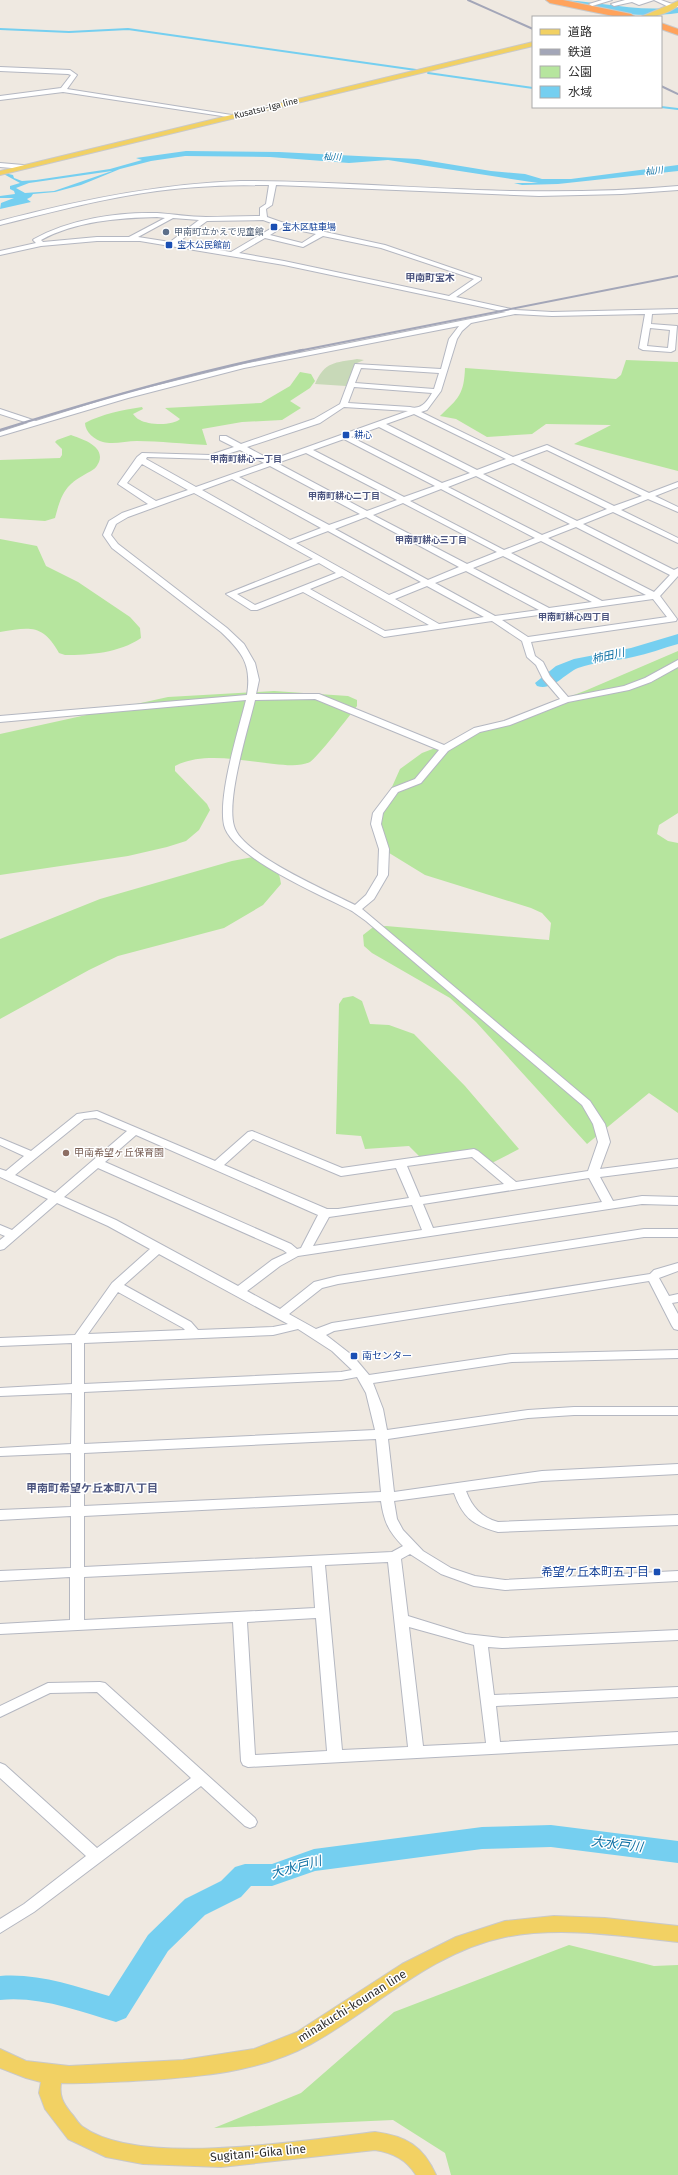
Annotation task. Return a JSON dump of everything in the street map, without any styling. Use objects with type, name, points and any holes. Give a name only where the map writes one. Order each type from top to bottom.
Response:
[{"type":"highway","points":[[550,0],[629,13]]},
{"type":"highway","points":[[662,26],[678,32]]},
{"type":"main road","points":[[648,16],[677,6]]},
{"type":"main road","name":"Kusatsu-Iga line","points":[[0,173],[532,44]]},
{"type":"main road","name":"minakuchi-kounan line","points":[[0,2058],[29,2070],[52,2074],[92,2075],[207,2067],[256,2058],[299,2041],[393,1979],[437,1953],[483,1935],[523,1926],[585,1925],[678,1934]]},
{"type":"main road","name":"Sugitani-Gika line","points":[[52,2074],[50,2093],[55,2109],[75,2133],[106,2148],[143,2155],[221,2158],[375,2141],[399,2146],[419,2162],[426,2175]]},
{"type":"street","points":[[592,4],[609,0]]},
{"type":"street","points":[[629,13],[615,4],[632,0],[647,7]]},
{"type":"street","points":[[639,3],[651,0]]},
{"type":"street","points":[[656,0],[677,6]]},
{"type":"street","points":[[0,69],[70,72],[74,75],[63,90]]},
{"type":"street","points":[[0,98],[63,90],[235,116]]},
{"type":"street","points":[[0,165],[22,167]]},
{"type":"street","points":[[264,218],[263,208],[269,205],[273,183]]},
{"type":"street","points":[[0,222],[70,205],[137,192],[210,184],[331,183],[526,194],[591,194],[678,188]]},
{"type":"street","points":[[41,244],[36,240],[38,238],[96,219],[138,215],[205,219],[264,218],[282,225],[383,246],[479,279],[450,298]]},
{"type":"street","points":[[132,238],[138,233],[154,228],[172,216]]},
{"type":"street","points":[[172,244],[205,219]]},
{"type":"street","points":[[233,254],[282,225]]},
{"type":"street","points":[[263,235],[303,245],[322,233]]},
{"type":"street","points":[[0,253],[41,244],[101,238],[132,238],[233,254],[516,312],[546,314],[649,313],[678,311]]},
{"type":"street","points":[[0,434],[141,392],[244,366],[516,312]]},
{"type":"street","points":[[648,326],[674,328],[671,350],[643,348],[648,326],[649,313]]},
{"type":"street","points":[[468,322],[456,332],[437,391],[431,403],[416,412],[156,504],[118,519],[109,527],[107,535],[108,539],[114,546],[224,630],[241,646],[251,662],[254,680],[229,792],[227,812],[229,826],[240,844],[260,859],[356,909],[381,928],[586,1103],[599,1124],[604,1142],[593,1174],[609,1205]]},
{"type":"street","points":[[343,405],[358,366],[444,371]]},
{"type":"street","points":[[351,385],[437,391]]},
{"type":"street","points":[[156,504],[122,484],[140,459],[145,455],[211,457],[317,420],[343,405],[410,409],[678,541]]},
{"type":"street","points":[[0,411],[36,423]]},
{"type":"street","points":[[304,588],[384,634],[655,596],[677,572],[381,425]]},
{"type":"street","points":[[234,477],[494,619],[526,640],[673,619],[655,596],[345,437]]},
{"type":"street","points":[[223,438],[548,611]]},
{"type":"street","points":[[289,543],[547,446],[678,510]]},
{"type":"street","points":[[309,450],[602,604]]},
{"type":"street","points":[[140,459],[439,627]]},
{"type":"street","points":[[389,598],[678,484]]},
{"type":"street","points":[[320,560],[230,594],[254,608],[344,573]]},
{"type":"street","points":[[526,640],[530,657],[540,664],[552,686],[566,700]]},
{"type":"street","points":[[356,909],[370,897],[384,875],[384,849],[376,824],[378,813],[395,790],[418,781],[445,749],[477,730],[507,723],[566,700],[626,688],[648,680],[678,663]]},
{"type":"street","points":[[0,719],[251,697],[316,696],[342,706],[372,721],[445,749]]},
{"type":"street","points":[[4,1175],[33,1156],[81,1116],[96,1114],[217,1165],[325,1213],[678,1163]]},
{"type":"street","points":[[0,1246],[134,1131]]},
{"type":"street","points":[[217,1165],[252,1134],[341,1172],[474,1152],[513,1186]]},
{"type":"street","points":[[0,1141],[33,1156]]},
{"type":"street","points":[[400,1163],[429,1232]]},
{"type":"street","points":[[97,1164],[300,1252]]},
{"type":"street","points":[[662,1165],[678,1170]]},
{"type":"street","points":[[4,1175],[112,1223],[240,1291],[316,1334],[337,1348],[363,1376],[377,1410],[390,1519],[398,1533],[411,1548],[446,1571],[474,1581],[505,1585],[678,1576]]},
{"type":"street","points":[[240,1291],[276,1263],[300,1252],[642,1200],[678,1200]]},
{"type":"street","points":[[300,1252],[325,1213]]},
{"type":"street","points":[[0,1229],[13,1235]]},
{"type":"street","points":[[281,1314],[318,1285],[338,1280],[644,1233],[678,1233]]},
{"type":"street","points":[[77,1626],[78,1339],[116,1286],[158,1248]]},
{"type":"street","points":[[316,1334],[332,1327],[653,1277],[658,1273],[678,1267]]},
{"type":"street","points":[[653,1277],[678,1326]]},
{"type":"street","points":[[116,1286],[187,1324],[195,1334]]},
{"type":"street","points":[[665,1300],[678,1298]]},
{"type":"street","points":[[0,1342],[273,1330],[300,1325]]},
{"type":"street","points":[[0,1392],[341,1376],[383,1376],[512,1358],[678,1354]]},
{"type":"street","points":[[0,1452],[381,1434],[528,1414],[574,1411],[678,1411]]},
{"type":"street","points":[[0,1515],[387,1496],[542,1476],[678,1469]]},
{"type":"street","points":[[458,1488],[470,1514],[484,1523],[498,1527],[678,1520]]},
{"type":"street","points":[[0,1576],[394,1557],[411,1548]]},
{"type":"street","points":[[394,1557],[416,1751]]},
{"type":"street","points":[[318,1561],[335,1756]]},
{"type":"street","points":[[0,1629],[322,1613]]},
{"type":"street","points":[[240,1617],[248,1761],[678,1738]]},
{"type":"street","points":[[400,1619],[442,1633],[480,1641],[521,1643],[678,1635]]},
{"type":"street","points":[[480,1641],[494,1747]]},
{"type":"street","points":[[0,1712],[48,1688],[100,1687],[250,1822]]},
{"type":"street","points":[[488,1701],[678,1692]]},
{"type":"street","points":[[0,1768],[97,1857]]},
{"type":"street","points":[[0,1928],[201,1778]]},
{"type":"green space","points":[[357,359],[364,360],[357,363],[346,386],[315,384],[323,371],[332,364]]},
{"type":"green space","points":[[626,360],[678,362],[678,471],[574,444],[611,425],[546,424],[532,434],[487,437],[456,419],[440,416],[452,405],[462,390],[465,368],[616,379],[621,375]]},
{"type":"green space","points":[[300,372],[311,374],[315,381],[310,388],[290,401],[301,408],[282,420],[242,422],[202,429],[207,445],[146,441],[107,443],[94,437],[85,426],[85,423],[98,417],[142,407],[143,409],[133,414],[139,420],[149,423],[166,424],[180,419],[165,408],[261,403],[290,386]]},
{"type":"green space","points":[[71,435],[96,447],[100,456],[99,462],[95,468],[77,479],[68,487],[62,497],[55,518],[45,521],[0,518],[0,460],[60,458],[62,455],[62,449],[55,442]]},
{"type":"green space","points":[[0,539],[37,546],[46,566],[78,582],[130,617],[140,628],[141,638],[114,650],[94,654],[65,655],[59,653],[47,637],[41,632],[20,629],[0,632]]},
{"type":"green space","points":[[678,651],[678,813],[659,825],[657,834],[668,841],[678,843],[678,1113],[649,1093],[587,1144],[476,1022],[450,998],[372,953],[364,946],[363,935],[372,928],[386,926],[549,940],[551,923],[542,913],[531,908],[425,875],[381,848],[378,829],[383,807],[400,769],[422,753],[587,690]]},
{"type":"green space","points":[[274,691],[348,696],[357,700],[357,706],[314,759],[306,764],[288,765],[236,759],[210,758],[186,761],[175,766],[175,771],[207,804],[210,810],[199,830],[186,841],[128,856],[0,875],[0,734],[168,697]]},
{"type":"green space","points":[[253,857],[273,865],[276,868],[280,878],[281,884],[263,905],[224,928],[118,956],[89,970],[0,1019],[0,939],[100,899],[232,861]]},
{"type":"green space","points":[[353,996],[362,1001],[370,1024],[389,1025],[414,1034],[465,1086],[519,1149],[488,1165],[474,1153],[423,1160],[409,1146],[365,1149],[361,1136],[336,1134],[339,1004],[343,998]]},
{"type":"green space","points":[[569,1945],[654,1966],[678,1965],[678,2175],[451,2175],[445,2153],[393,2120],[214,2128],[301,2093],[394,2012]]},
{"type":"water","name":"杣川","points":[[186,151],[279,152],[418,159],[491,171],[525,174],[542,179],[571,179],[678,165],[678,171],[558,184],[522,185],[514,183],[538,183],[388,160],[349,163],[270,157],[185,156],[151,161],[120,169],[81,185],[55,192],[33,194],[27,199],[31,202],[0,209],[1,203],[14,198],[0,198],[0,196],[15,194],[14,191],[10,189],[10,186],[20,183],[0,172],[13,175],[14,178],[22,181],[36,180],[110,169],[142,160],[136,158]],"holes":[[[112,171],[54,191],[25,193],[16,188],[29,183]]]},
{"type":"waterway","points":[[559,0],[618,11],[648,13],[678,10]]},
{"type":"waterway","points":[[0,29],[69,32],[128,29],[416,70]]},
{"type":"waterway","points":[[428,73],[532,88]]},
{"type":"waterway","points":[[662,107],[678,109]]},
{"type":"waterway","name":"柿田川","points":[[543,683],[554,677],[562,669],[580,662],[633,652],[678,639]]},
{"type":"waterway","name":"大水戸川","points":[[0,1988],[13,1987],[42,1990],[116,2010],[158,1943],[195,1907],[231,1889],[245,1875],[272,1875],[314,1860],[482,1838],[551,1836],[678,1852]]},
{"type":"railway","points":[[468,0],[532,29]]},
{"type":"railway","points":[[662,86],[678,94]]},
{"type":"railway","points":[[302,350],[678,276]]},
{"type":"railway","points":[[0,430],[150,386],[302,350]]},
{"type":"railway","points":[[298,351],[302,350]]},
{"type":"place","name":"宝木区駐車場","points":[[274,227]]},
{"type":"place","name":"甲南町立かえで児童館","points":[[166,232]]},
{"type":"place","name":"宝木公民館前","points":[[169,245]]},
{"type":"place","name":"耕心","points":[[346,435]]},
{"type":"place","name":"甲南希望ヶ丘保育園","points":[[66,1153]]},
{"type":"place","name":"南センター","points":[[354,1356]]},
{"type":"place","name":"希望ケ丘本町五丁目","points":[[657,1572]]},
{"type":"district","name":"甲南町宝木","points":[[430,278]]},
{"type":"district","name":"甲南町耕心一丁目","points":[[246,459]]},
{"type":"district","name":"甲南町耕心二丁目","points":[[344,496]]},
{"type":"district","name":"甲南町耕心三丁目","points":[[431,540]]},
{"type":"district","name":"甲南町耕心四丁目","points":[[574,617]]},
{"type":"district","name":"甲南町希望ケ丘本町八丁目","points":[[92,1488]]}]
